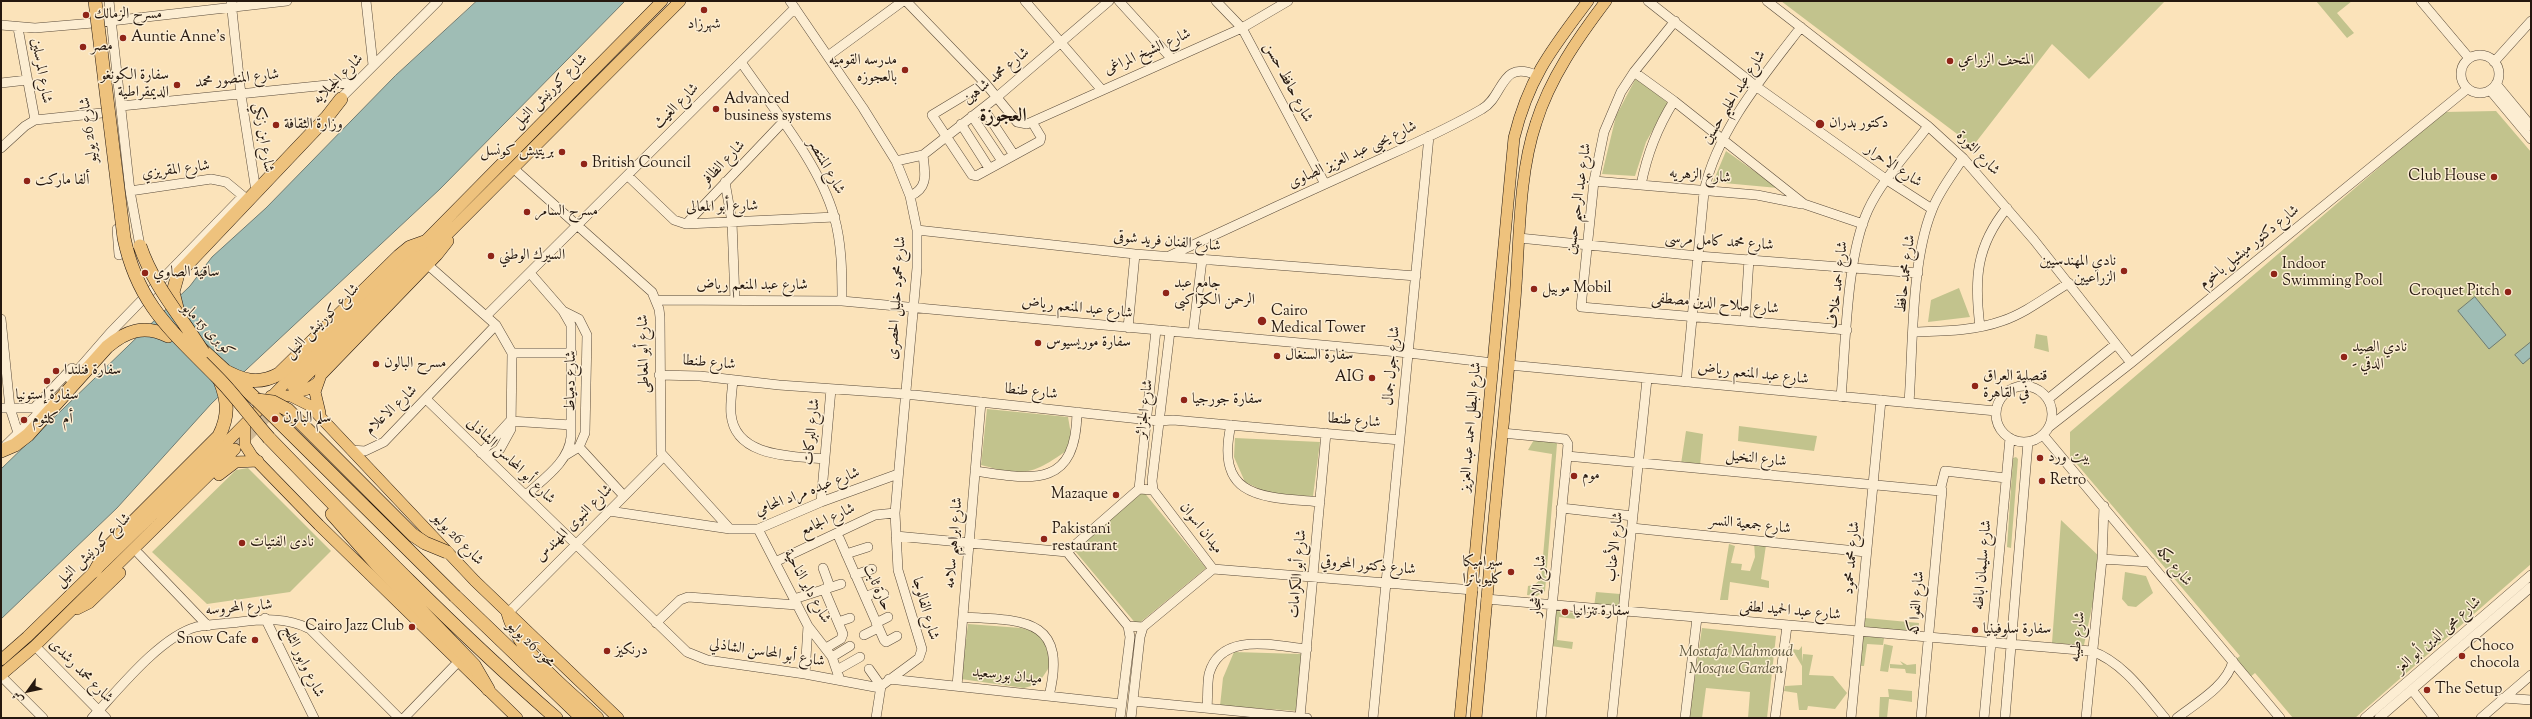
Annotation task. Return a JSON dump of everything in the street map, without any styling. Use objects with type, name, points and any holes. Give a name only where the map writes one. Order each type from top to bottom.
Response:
[{"type":"highway","name":"كوبرى 15 مايو","points":[[95,1],[128,256],[133,274],[150,306],[219,373],[260,428],[310,480],[493,664],[556,718]]},
{"type":"highway","name":"كوبرى 15 مايو","points":[[102,1],[118,142],[133,250],[142,275],[155,298],[201,355]]},
{"type":"highway","points":[[181,320],[173,299],[175,279],[327,117],[340,98]]},
{"type":"highway","points":[[219,373],[258,382],[292,376],[404,251],[424,242]]},
{"type":"highway","points":[[140,246],[153,278],[181,320],[201,355]]},
{"type":"highway","points":[[119,255],[125,275],[139,302],[168,336]]},
{"type":"highway","points":[[1,451],[15,445],[28,435],[107,347],[120,336],[138,330],[153,330],[168,336],[201,355]]},
{"type":"highway","name":"كوبرى 15 مايو","points":[[219,373],[257,400],[455,596]]},
{"type":"highway","points":[[95,570],[110,546],[213,444],[224,427],[227,407],[226,397],[219,373]]},
{"type":"highway","points":[[257,400],[273,402],[288,410],[413,535],[425,543],[447,552]]},
{"type":"highway","points":[[310,480],[317,495],[351,537],[474,665],[488,689]]},
{"type":"highway","name":"محور 26 يوليو","points":[[455,596],[582,718]]},
{"type":"highway","points":[[508,613],[512,627],[527,650],[597,718]]},
{"type":"main road","name":"شارع كورنيش النيل","points":[[424,242],[662,1]]},
{"type":"main road","name":"شارع كورنيش النيل","points":[[1,660],[245,424],[271,396],[469,213],[680,1]]},
{"type":"main road","name":"شارع البطل احمد عبد العزيز","points":[[1460,718],[1514,138],[1522,110],[1536,75],[1545,58],[1588,1]]},
{"type":"main road","name":"شارع البطل احمد عبد العزيز","points":[[1476,718],[1509,365],[1519,238],[1531,142],[1548,94],[1567,57],[1606,1]]},
{"type":"main road","points":[[1545,58],[1559,62],[1567,57]]},
{"type":"main road","points":[[1536,75],[1545,85],[1548,94]]},
{"type":"main road","points":[[323,419],[316,402],[317,383],[321,375],[428,265],[469,213]]},
{"type":"main road","points":[[1493,363],[1509,365]]},
{"type":"main road","points":[[292,376],[291,385],[299,391],[304,391],[317,383]]},
{"type":"main road","name":"شارع 26 يوليو","points":[[271,396],[291,396],[300,399],[323,419],[447,552],[508,613],[618,718]]},
{"type":"main road","points":[[245,424],[245,445],[258,461],[319,525],[517,718]]},
{"type":"main road","name":"شارع كورنيش النيل","points":[[1,675],[35,646],[235,449]]},
{"type":"main road","points":[[70,610],[89,603],[224,470],[236,462],[258,461]]},
{"type":"street","name":"شارع 26 يوليو","points":[[91,1],[102,113],[119,255]]},
{"type":"street","points":[[109,1],[130,192],[140,246]]},
{"type":"street","points":[[1,25],[18,28],[93,23],[232,4],[288,1]]},
{"type":"street","points":[[366,1],[373,66]]},
{"type":"street","name":"شارع الجبلايه","points":[[109,331],[438,1]]},
{"type":"street","points":[[828,56],[905,1],[997,97]]},
{"type":"street","points":[[1025,1],[1062,41],[1101,89]]},
{"type":"street","name":"شارع محمد شاهين","points":[[896,162],[923,155],[997,97],[1109,1]]},
{"type":"street","points":[[1119,1],[1171,58]]},
{"type":"street","name":"شارع حافظ حسن","points":[[1216,1],[1242,28],[1325,184]]},
{"type":"street","name":"شارع الشيخ المراغى","points":[[997,97],[1017,122],[1022,124],[1032,122],[1101,89],[1242,28],[1288,1]]},
{"type":"street","name":"شارع الاحرار","points":[[1648,1],[1757,87],[1887,180],[1932,210]]},
{"type":"street","name":"شارع الثورة","points":[[1766,1],[1928,126],[1963,158],[2007,208],[2069,283],[2131,363]]},
{"type":"street","points":[[2421,1],[2469,58]]},
{"type":"street","name":"شارع ابن زنكي","points":[[232,4],[241,95],[255,185]]},
{"type":"street","name":"شارع محمود خليل الحصرى","points":[[792,5],[828,56],[896,162],[910,196],[917,230],[918,262],[898,474],[895,513],[896,536]]},
{"type":"street","name":"شارع الغيث","points":[[578,226],[741,62],[792,5]]},
{"type":"street","name":"شارع عبد الرحيم حسين","points":[[1581,307],[1594,181],[1604,132],[1621,92],[1634,72],[1675,21]]},
{"type":"street","points":[[2494,62],[2531,21]]},
{"type":"street","name":"شارع عبد الحليم حسين","points":[[1686,382],[1704,192],[1711,164],[1723,139],[1757,87],[1801,27]]},
{"type":"street","name":"شارع المرسلين","points":[[18,28],[35,120]]},
{"type":"street","points":[[2480,55],[2494,62],[2499,75],[2493,87],[2478,93],[2467,89],[2462,82],[2461,73],[2463,65],[2469,58],[2480,55]]},
{"type":"street","name":"شارع المنتصر","points":[[741,62],[822,184],[834,217],[840,248],[842,301]]},
{"type":"street","name":"شارع يحيى عبد العزيز الصاوى","points":[[1169,256],[1429,136],[1488,105],[1502,82],[1510,74],[1522,71],[1536,75]]},
{"type":"street","points":[[1634,72],[1723,139],[1804,204],[1863,224]]},
{"type":"street","points":[[1,83],[27,80]]},
{"type":"street","name":"شارع المنصور محمد","points":[[121,106],[357,82]]},
{"type":"street","points":[[985,83],[948,108],[934,113],[933,117],[971,174],[976,176],[1041,140],[1032,122]]},
{"type":"street","points":[[2493,87],[2530,130]]},
{"type":"street","name":"شارع دكتور ميشيل باخوم","points":[[2049,427],[2131,363],[2467,89]]},
{"type":"street","points":[[1641,186],[1650,148],[1656,132],[1674,101]]},
{"type":"street","points":[[983,108],[1014,155]]},
{"type":"street","points":[[1,148],[25,126],[35,120],[102,113]]},
{"type":"street","points":[[972,116],[1002,161]]},
{"type":"street","points":[[969,136],[991,121]]},
{"type":"street","name":"شارع الظافر","points":[[686,224],[782,123]]},
{"type":"street","points":[[962,124],[990,168]]},
{"type":"street","name":"شارع احمد خلاف","points":[[1841,397],[1853,266],[1863,224],[1868,210],[1887,180],[1928,126]]},
{"type":"street","name":"شارع جول جمال","points":[[1373,718],[1429,136]]},
{"type":"street","points":[[977,149],[989,141]]},
{"type":"street","points":[[996,152],[1007,144]]},
{"type":"street","points":[[910,196],[921,189],[924,183],[926,176],[923,155]]},
{"type":"street","name":"شارع محمد حافظ","points":[[1909,403],[1918,273],[1932,210],[1963,158]]},
{"type":"street","name":"شارع أبو المعاطى","points":[[513,168],[646,286],[656,300],[660,317],[660,448],[663,457]]},
{"type":"street","name":"شارع أبو المعالى","points":[[628,176],[674,220],[686,224],[834,217]]},
{"type":"street","name":"شارع المقريزي","points":[[130,192],[211,179],[226,182],[244,196]]},
{"type":"street","name":"شارع الزهريه","points":[[1594,181],[1757,196],[1804,204]]},
{"type":"street","points":[[725,182],[732,222],[735,300]]},
{"type":"street","points":[[1980,326],[1976,295],[1981,255],[1987,236],[2007,208]]},
{"type":"street","points":[[486,316],[578,226]]},
{"type":"street","name":"شارع الفنان فريد شوقى","points":[[917,230],[1135,254],[1416,276]]},
{"type":"street","name":"شارع محمد كامل مرسى","points":[[1519,238],[1698,256],[1853,266],[1918,273]]},
{"type":"street","points":[[1128,328],[1135,254]]},
{"type":"street","points":[[1745,321],[1749,259]]},
{"type":"street","points":[[1193,333],[1202,260]]},
{"type":"street","points":[[428,265],[496,325],[512,353],[511,429],[505,443],[484,456]]},
{"type":"street","name":"شارع دمياط","points":[[530,274],[563,311],[571,324],[571,443],[566,455]]},
{"type":"street","points":[[1914,332],[1980,326],[2019,313],[2069,283]]},
{"type":"street","name":"شارع عبد المنعم رياض","points":[[656,300],[842,301],[1128,328],[1409,352],[1493,363]]},
{"type":"street","name":"شارع صلاح الدين مصطفى","points":[[1581,307],[1847,330]]},
{"type":"street","name":"شارع دمياط","points":[[563,311],[579,319],[587,335],[585,433],[578,447]]},
{"type":"street","points":[[1,320],[6,408],[18,433]]},
{"type":"street","name":"شارع الاعلام","points":[[351,450],[365,451],[378,446],[426,399],[496,325]]},
{"type":"street","name":"شارع الجزائر","points":[[1139,489],[1148,420],[1156,330]]},
{"type":"street","points":[[6,408],[29,409],[39,404],[109,331]]},
{"type":"street","points":[[1,451],[48,404],[109,331]]},
{"type":"street","name":"شارع الجزائر","points":[[1152,490],[1170,331]]},
{"type":"street","points":[[2048,399],[2116,344]]},
{"type":"street","points":[[512,353],[572,353]]},
{"type":"street","name":"شارع عبد المنعم رياض","points":[[1509,365],[1996,411]]},
{"type":"street","name":"شارع طنطا","points":[[659,375],[700,376],[831,389],[905,394],[1148,420],[1173,420],[1400,440]]},
{"type":"street","name":"شارع الأعناب","points":[[1612,718],[1647,378]]},
{"type":"street","points":[[733,380],[731,416],[736,428],[749,444],[766,453],[824,458]]},
{"type":"street","points":[[2021,386],[2036,388],[2048,399],[2052,410],[2049,427],[2043,435],[2028,442],[2010,438],[1998,424],[1996,411],[2001,397],[2013,387],[2021,386]]},
{"type":"street","name":"شارع البركات","points":[[821,502],[831,389]]},
{"type":"street","name":"شارع أبو المحاسن الشاذلى","points":[[426,399],[526,495],[574,545]]},
{"type":"street","name":"شارع محمد محمود","points":[[1851,718],[1861,632],[1866,552],[1874,485],[1881,400]]},
{"type":"street","name":"شارع ابراهيم سلامه","points":[[957,686],[981,402]]},
{"type":"street","points":[[975,471],[1032,477],[1053,472],[1062,466],[1074,448],[1077,412]]},
{"type":"street","points":[[510,421],[571,425]]},
{"type":"street","points":[[1231,425],[1227,453],[1229,465],[1234,476],[1242,486],[1264,496],[1320,502]]},
{"type":"street","name":"شارع أبو الكرامات","points":[[1304,718],[1307,649],[1326,433]]},
{"type":"street","points":[[1502,433],[1565,439],[1568,442],[1567,456]]},
{"type":"street","name":"شارع مكه","points":[[2043,435],[2280,718]]},
{"type":"street","name":"شارع سليمان اباظه","points":[[1984,718],[2010,438]]},
{"type":"street","points":[[2005,718],[2028,442]]},
{"type":"street","points":[[526,495],[566,455],[578,447],[624,496]]},
{"type":"street","name":"شارع النخيل","points":[[1567,456],[1942,490]]},
{"type":"street","name":"شارع الاشجار","points":[[1540,718],[1553,605],[1567,456]]},
{"type":"street","points":[[663,457],[730,529]]},
{"type":"street","name":"شارع النبوى المهندس","points":[[508,613],[663,457]]},
{"type":"street","points":[[1942,490],[1943,473],[1946,470],[2006,478]]},
{"type":"street","name":"شارع عبده مراد المحامي","points":[[609,511],[730,529],[758,529],[821,502],[898,474]]},
{"type":"street","points":[[1067,552],[1139,489],[1152,490]]},
{"type":"street","name":"ميدان اسوان","points":[[1143,627],[1213,569],[1152,490]]},
{"type":"street","name":"شارع الفواكه","points":[[1921,718],[1942,490]]},
{"type":"street","name":"شارع طيبه","points":[[2086,718],[2102,559],[2104,506]]},
{"type":"street","points":[[1561,508],[1633,516]]},
{"type":"street","name":"شارع الجامع","points":[[775,562],[875,515],[895,513]]},
{"type":"street","name":"شارع جمعية النسر","points":[[1632,528],[1866,552]]},
{"type":"street","name":"شارع داير الناحية","points":[[758,529],[808,626],[832,657],[840,680]]},
{"type":"street","name":"حارة ثابت","points":[[837,533],[885,642],[897,636]]},
{"type":"street","points":[[896,536],[1067,552],[1128,626],[1130,637],[1120,718]]},
{"type":"street","name":"شارع الفالوجا","points":[[880,687],[919,658],[922,649],[898,570],[896,536]]},
{"type":"street","name":"شارع أبو المحاسن الشاذلي","points":[[574,545],[683,648],[696,657],[880,687]]},
{"type":"street","points":[[846,554],[868,547]]},
{"type":"street","points":[[139,554],[208,626]]},
{"type":"street","points":[[2102,559],[2150,562]]},
{"type":"street","points":[[823,568],[827,588],[842,637],[826,648]]},
{"type":"street","points":[[855,575],[872,569]]},
{"type":"street","name":"شارع دكتور المحروقي","points":[[1213,569],[1473,590]]},
{"type":"street","name":"شارع محى الدين أبو العز","points":[[2366,718],[2531,576]]},
{"type":"street","points":[[656,623],[680,600],[688,597],[796,602],[827,588],[840,584]]},
{"type":"street","name":"شارع محى الدين أبو العز","points":[[2380,718],[2531,587]]},
{"type":"street","points":[[865,597],[877,592],[880,595],[884,594]]},
{"type":"street","name":"شارع عبد الحميد لطفى","points":[[1486,599],[2011,646],[2092,651]]},
{"type":"street","points":[[864,635],[888,617]]},
{"type":"street","points":[[963,617],[1026,623],[1037,628],[1046,636],[1052,646],[1054,658],[1049,696]]},
{"type":"street","name":"شارع المحروسه","points":[[92,718],[169,640],[197,627],[265,618],[292,621],[310,629],[399,718]]},
{"type":"street","name":"شارع وابور الثلج","points":[[265,618],[314,718]]},
{"type":"street","points":[[838,622],[850,618]]},
{"type":"street","points":[[1685,718],[1698,618]]},
{"type":"street","points":[[805,674],[808,626]]},
{"type":"street","points":[[1128,626],[1143,627],[1140,637],[1131,718]]},
{"type":"street","points":[[1775,718],[1787,626]]},
{"type":"street","points":[[1207,708],[1209,676],[1217,659],[1232,647],[1250,644],[1307,649]]},
{"type":"street","name":"شارع محمد رشدى","points":[[35,646],[106,718]]},
{"type":"street","points":[[832,657],[850,646]]},
{"type":"street","points":[[2092,651],[2104,655],[2116,665],[2165,718]]},
{"type":"street","points":[[837,670],[860,657]]},
{"type":"street","points":[[2177,718],[2222,682],[2233,661]]},
{"type":"street","points":[[404,718],[459,662]]},
{"type":"street","points":[[869,669],[880,687],[876,718]]},
{"type":"street","points":[[1,675],[43,718]]},
{"type":"street","points":[[2481,718],[2531,675]]},
{"type":"street","name":"ميدان بورسعيد","points":[[889,679],[1122,704]]},
{"type":"street","points":[[2412,690],[2434,718]]},
{"type":"street","points":[[2503,698],[2531,700]]},
{"type":"street","points":[[1133,701],[1304,718]]},
{"type":"green space","name":"المتحف الزراعي","points":[[1781,1],[2165,1],[2089,79],[2052,44],[1973,146]]},
{"type":"green space","points":[[2316,1],[2352,1],[2337,13],[2354,33],[2347,38]]},
{"type":"green space","points":[[1636,78],[1668,103],[1646,142],[1635,176],[1602,174],[1616,116]]},
{"type":"green space","name":"نادي الصيد - الدقي","points":[[2496,111],[2531,152],[2531,564],[2355,718],[2293,718],[2255,673],[2249,678],[2235,660],[2240,656],[2070,456],[2070,432],[2444,112]]},
{"type":"green space","points":[[1726,151],[1778,188],[1713,182]]},
{"type":"green space","points":[[1959,288],[1970,317],[1928,322],[1931,300]]},
{"type":"green space","points":[[2036,334],[2047,336],[2049,352],[2034,348]]},
{"type":"green space","points":[[987,409],[1068,417],[1073,446],[1040,467],[1021,472],[981,465]]},
{"type":"green space","points":[[1739,426],[1817,436],[1814,451],[1738,441]]},
{"type":"green space","points":[[1686,431],[1703,434],[1700,466],[1681,464]]},
{"type":"green space","points":[[1235,438],[1320,442],[1313,496],[1272,495],[1245,482],[1234,457]]},
{"type":"green space","points":[[1535,438],[1555,441],[1557,444],[1545,591],[1537,596],[1527,595],[1528,586],[1534,585],[1541,579],[1552,454],[1528,450]]},
{"type":"green space","points":[[2016,457],[2018,459],[2011,548],[2007,547],[2013,458]]},
{"type":"green space","name":"نادى الفتيات","points":[[248,468],[331,551],[290,592],[207,604],[152,552],[236,470]]},
{"type":"green space","points":[[1143,491],[1206,568],[1137,625],[1075,551]]},
{"type":"green space","points":[[2061,520],[2102,559],[2084,645],[2052,643]]},
{"type":"green space","points":[[1754,542],[1766,545],[1761,579],[1769,581],[1769,588],[1730,582],[1728,600],[1720,600],[1729,544],[1735,546],[1731,563],[1742,564],[1741,570],[1750,571],[1755,557]]},
{"type":"green space","points":[[2125,572],[2146,576],[2153,593],[2136,607],[2128,606],[2122,599]]},
{"type":"green space","points":[[1596,592],[1620,594],[1618,610],[1594,607]]},
{"type":"green space","points":[[1555,611],[1576,613],[1575,619],[1559,617],[1557,640],[1573,642],[1572,649],[1551,646]]},
{"type":"green space","points":[[1865,618],[1919,623],[1918,636],[1864,631]]},
{"type":"green space","points":[[968,624],[1021,628],[1036,632],[1051,650],[1050,666],[1038,684],[1024,688],[961,679]]},
{"type":"green space","name":"Mostafa Mahmoud Mosque Garden","points":[[1702,628],[1776,636],[1767,718],[1748,718],[1750,692],[1706,688],[1702,718],[1689,718]]},
{"type":"green space","points":[[1862,636],[1884,638],[1883,645],[1867,644],[1864,666],[1859,666]]},
{"type":"green space","points":[[1884,644],[1893,646],[1888,672],[1880,671]]},
{"type":"green space","points":[[1802,646],[1802,662],[1803,654],[1813,655],[1809,675],[1833,676],[1847,693],[1835,709],[1808,706],[1807,710],[1799,710],[1797,693],[1784,691],[1785,686],[1802,685],[1802,666],[1792,649],[1799,650]]},
{"type":"green space","points":[[1234,652],[1301,654],[1299,711],[1220,706],[1223,678]]},
{"type":"green space","points":[[1900,661],[1907,665],[1916,664],[1916,674],[1906,673],[1905,669],[1890,668],[1890,664],[1903,665]]},
{"type":"green space","points":[[1888,689],[1912,691],[1912,702],[1889,699],[1887,718],[1879,718],[1880,697],[1889,697]]},
{"type":"water","points":[[477,1],[625,1],[440,189],[211,404],[117,508],[1,619],[1,469],[190,286],[212,257],[266,208],[395,76]]},
{"type":"water","points":[[2475,297],[2506,335],[2489,349],[2458,311]]},
{"type":"water","points":[[2531,342],[2531,357],[2523,364],[2515,355]]},
{"type":"tunnel","points":[[235,449],[275,408]]},
{"type":"place","name":"شهرزاد","points":[[704,10]]},
{"type":"place","name":"مسرح الزمالك","points":[[86,15]]},
{"type":"place","name":"Auntie Anne's","points":[[123,38]]},
{"type":"place","name":"مصر","points":[[83,47]]},
{"type":"place","name":"المتحف الزراعي","points":[[1950,61]]},
{"type":"place","name":"مدرسه القوميه بالعجوزه","points":[[905,70]]},
{"type":"place","name":"سفارة الكونغو الديمقراطية","points":[[177,85]]},
{"type":"place","name":"Advanced business systems","points":[[716,109]]},
{"type":"place","name":"دكتور بدران","points":[[1820,124]]},
{"type":"place","name":"وزارة الثقافة","points":[[276,125]]},
{"type":"place","name":"بريتيش كونسل","points":[[562,152]]},
{"type":"place","name":"British Council","points":[[584,164]]},
{"type":"place","name":"Club House","points":[[2494,177]]},
{"type":"place","name":"ألفا ماركت","points":[[27,181]]},
{"type":"place","name":"مسرح السامر","points":[[527,212]]},
{"type":"place","name":"السيرك الوطني","points":[[491,256]]},
{"type":"place","name":"نادي المهندسيين الزراعيين","points":[[2124,271]]},
{"type":"place","name":"ساقية الصاوي","points":[[145,273]]},
{"type":"place","name":"Indoor Swimming Pool","points":[[2274,274]]},
{"type":"place","name":"موبيل Mobil","points":[[1534,289]]},
{"type":"place","name":"Croquet Pitch","points":[[2508,292]]},
{"type":"place","name":"جامع عبد الرحمن الكواكبى","points":[[1166,293]]},
{"type":"place","name":"Cairo Medical Tower","points":[[1262,321]]},
{"type":"place","name":"سفارة موريسيوس","points":[[1038,343]]},
{"type":"place","name":"سفارة السنغال","points":[[1277,356]]},
{"type":"place","name":"نادي الصيد - الدقي","points":[[2344,357]]},
{"type":"place","name":"مسرح البالون","points":[[376,364]]},
{"type":"place","name":"سفارة فنلندا","points":[[56,371]]},
{"type":"place","name":"AIG","points":[[1372,378]]},
{"type":"place","name":"سفارة إستونيا","points":[[47,381]]},
{"type":"place","name":"قنصلية العراق في القاهرة","points":[[1975,386]]},
{"type":"place","name":"سفارة جورجيا","points":[[1184,400]]},
{"type":"place","name":"سلم البالون","points":[[275,419]]},
{"type":"place","name":"أم كلثوم","points":[[24,420]]},
{"type":"place","name":"بيت ورد","points":[[2040,458]]},
{"type":"place","name":"موم","points":[[1574,476]]},
{"type":"place","name":"Retro","points":[[2042,481]]},
{"type":"place","name":"Mazaque","points":[[1116,495]]},
{"type":"place","name":"Pakistani restaurant","points":[[1044,539]]},
{"type":"place","name":"نادى الفتيات","points":[[242,543]]},
{"type":"place","name":"سيراميكا كليوباترا","points":[[1511,572]]},
{"type":"place","name":"سفارة تنزانيا","points":[[1565,612]]},
{"type":"place","name":"Cairo Jazz Club","points":[[412,627]]},
{"type":"place","name":"سفارة سلوفينيا","points":[[1975,630]]},
{"type":"place","name":"Snow Cafe","points":[[255,640]]},
{"type":"place","name":"درنكيز","points":[[607,651]]},
{"type":"place","name":"Choco chocola","points":[[2462,656]]},
{"type":"place","name":"The Setup","points":[[2427,690]]},
{"type":"district","name":"العجوزة","points":[[1003,118]]}]
